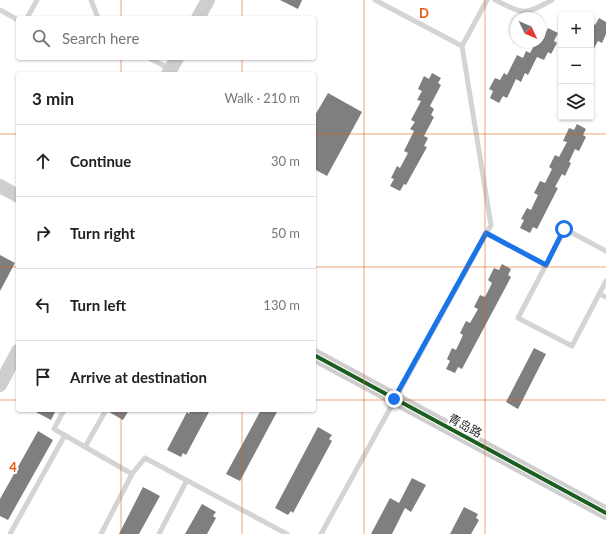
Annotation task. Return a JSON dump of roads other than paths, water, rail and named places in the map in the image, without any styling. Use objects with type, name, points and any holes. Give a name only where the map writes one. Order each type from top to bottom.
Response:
[{"type":"street","points":[[199,16],[208,0]]},
{"type":"street","points":[[0,186],[16,195]]},
{"type":"street","points":[[0,385],[16,355]]},
{"type":"street","name":"青岛路","points":[[316,356],[604,512]]},
{"type":"lane","points":[[28,16],[37,0]]},
{"type":"lane","points":[[91,0],[97,16]]},
{"type":"lane","points":[[375,0],[462,46]]},
{"type":"lane","points":[[321,534],[491,225],[462,46],[487,0]]},
{"type":"lane","points":[[495,0],[522,13],[536,9],[552,0]]},
{"type":"lane","points":[[0,10],[16,19]]},
{"type":"lane","points":[[154,60],[172,67]]},
{"type":"lane","points":[[606,251],[564,229],[518,318],[572,346],[606,281]]},
{"type":"lane","points":[[486,233],[546,265]]},
{"type":"lane","points":[[600,294],[606,297]]},
{"type":"lane","points":[[63,412],[54,429],[132,474]]},
{"type":"lane","points":[[86,447],[105,412]]},
{"type":"lane","points":[[10,534],[65,435]]},
{"type":"lane","points":[[101,534],[132,474],[145,458],[287,534]]},
{"type":"lane","points":[[159,534],[187,480]]}]
